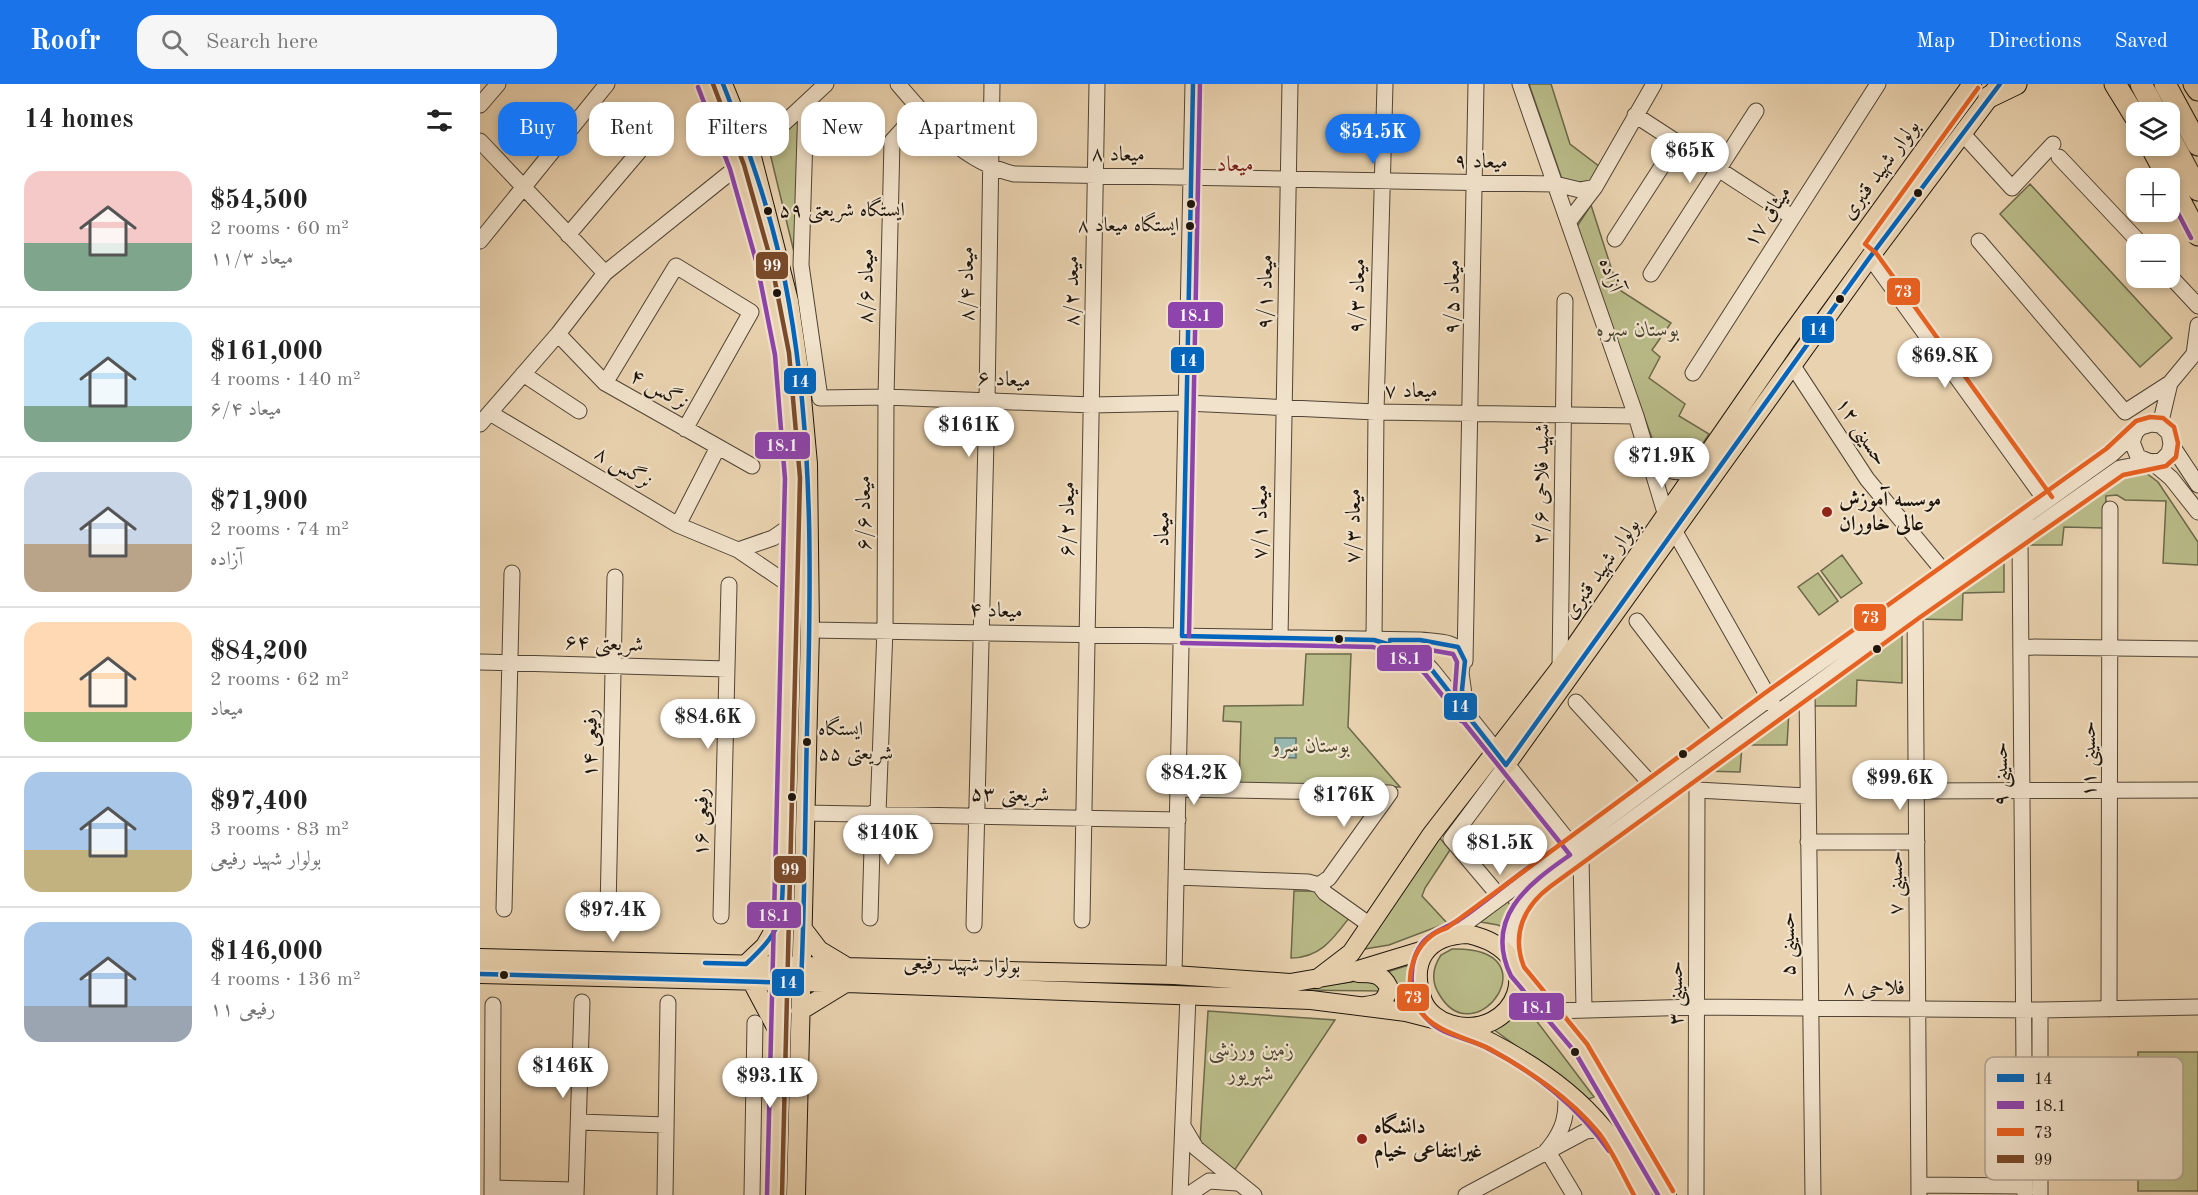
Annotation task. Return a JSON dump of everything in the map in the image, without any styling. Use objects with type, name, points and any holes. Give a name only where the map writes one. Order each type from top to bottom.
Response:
[{"type":"highway","points":[[1987,88],[2016,84]]},
{"type":"highway","points":[[2098,84],[2131,96]]},
{"type":"highway","points":[[2165,84],[2198,145]]},
{"type":"highway","points":[[2194,84],[2198,90]]},
{"type":"highway","points":[[2180,156],[2198,190]]},
{"type":"highway","points":[[2180,200],[2198,235]]},
{"type":"main road","points":[[705,84],[737,167],[764,262],[782,354],[793,479],[774,1195]]},
{"type":"main road","points":[[723,84],[730,102]]},
{"type":"main road","name":"بولوار شهید قنبری","points":[[1317,979],[1351,953],[1431,835],[1501,758],[1675,532],[1870,257],[1962,133],[1987,88]]},
{"type":"main road","name":"بولوار شهید قنبری","points":[[1501,758],[1560,668],[1854,246],[1987,88]]},
{"type":"main road","points":[[752,156],[789,301],[800,376],[808,464],[810,630],[796,1195]]},
{"type":"main road","points":[[1854,246],[1870,257]]},
{"type":"main road","points":[[746,964],[765,946],[782,917]]},
{"type":"main road","points":[[800,1011],[845,975],[819,950],[803,929]]},
{"type":"main road","points":[[1643,1195],[1605,1129],[1565,1090],[1492,1042],[1447,1023],[1423,1003],[1420,986],[1422,958],[1438,938],[1468,934],[1486,938],[1499,945],[1581,1048],[1666,1195]]},
{"type":"main road","name":"بولوار شهید رفیعی","points":[[480,974],[752,982],[780,974],[1174,975],[1290,983],[1348,974],[1427,949]]},
{"type":"main road","name":"بولوار شهید رفیعی","points":[[480,958],[746,964],[780,974]]},
{"type":"main road","points":[[1447,1023],[1478,1026],[1491,1022],[1507,1011],[1516,996],[1514,964]]},
{"type":"main road","points":[[1348,974],[1375,974],[1384,979],[1389,988],[1386,999],[1380,1004],[1364,1006]]},
{"type":"main road","name":"بولوار شهید رفیعی","points":[[845,975],[1188,996],[1311,1000],[1406,1012],[1447,1023]]},
{"type":"main road","points":[[752,982],[778,1032]]},
{"type":"street","points":[[480,105],[498,84]]},
{"type":"street","points":[[480,241],[607,84]]},
{"type":"street","points":[[808,102],[826,84]]},
{"type":"street","name":"میعاد ۸","points":[[898,84],[913,102]]},
{"type":"street","name":"میعاد ۸/۴","points":[[974,925],[992,84]]},
{"type":"street","name":"میعد ۸/۲","points":[[1092,405],[1097,84]]},
{"type":"street","name":"میعاد","points":[[1174,975],[1193,84]]},
{"type":"street","name":"میعاد ۹/۱","points":[[1284,406],[1290,84]]},
{"type":"street","name":"میعاد ۹/۳","points":[[1376,412],[1385,84]]},
{"type":"street","name":"میعاد ۹/۵","points":[[1467,717],[1463,666],[1467,620],[1476,84]]},
{"type":"street","name":"آزاده","points":[[1520,84],[1636,416],[1666,516]]},
{"type":"street","points":[[1569,221],[1595,187],[1654,84]]},
{"type":"street","name":"میثاق ۱۷","points":[[1692,373],[1878,84]]},
{"type":"street","points":[[789,119],[801,108]]},
{"type":"street","points":[[1651,274],[1756,111]]},
{"type":"street","points":[[1635,115],[1792,217]]},
{"type":"street","points":[[1962,133],[2012,188],[2056,150],[2132,234]]},
{"type":"street","name":"میعاد ۸/۶","points":[[886,397],[892,141],[897,135]]},
{"type":"street","points":[[480,141],[605,273]]},
{"type":"street","points":[[1615,239],[1677,143]]},
{"type":"street","points":[[568,235],[635,156]]},
{"type":"street","points":[[485,418],[558,334],[605,273],[748,156]]},
{"type":"street","name":"میعاد ۶","points":[[804,156],[801,265],[820,399],[886,397],[1092,405],[1186,403]]},
{"type":"street","name":"میعاد ۸","points":[[971,156],[989,168],[1014,174],[1192,177]]},
{"type":"street","name":"میعاد ۹","points":[[1192,177],[1555,184],[1580,190],[1595,187]]},
{"type":"street","points":[[1979,241],[2125,412],[2170,383],[2194,354],[2198,325]]},
{"type":"street","points":[[1870,257],[2046,501]]},
{"type":"street","points":[[605,383],[676,266],[751,312],[685,429]]},
{"type":"street","points":[[2180,287],[2198,306]]},
{"type":"street","name":"شهید فلاحی ۲/۶","points":[[1560,668],[1565,301]]},
{"type":"street","name":"نرگس ۴","points":[[558,334],[605,383],[752,466]]},
{"type":"street","name":"حسینی ۱۲","points":[[1793,366],[1867,479],[1945,573]]},
{"type":"street","points":[[523,374],[579,411]]},
{"type":"street","points":[[2160,425],[2170,383]]},
{"type":"street","name":"میعاد ۶/۶","points":[[873,813],[878,813],[885,629],[886,397]]},
{"type":"street","name":"میعاد ۷","points":[[1186,403],[1376,412],[1636,416]]},
{"type":"street","name":"میعاد ۶/۲","points":[[1082,920],[1092,405]]},
{"type":"street","name":"میعاد ۷/۱","points":[[1280,638],[1284,406]]},
{"type":"street","name":"میعاد ۷/۳","points":[[1374,640],[1376,412]]},
{"type":"street","name":"نرگس ۸","points":[[485,418],[678,525],[738,550],[791,586]]},
{"type":"street","points":[[1450,935],[1500,897],[1576,850],[1807,693],[1916,612],[2120,468],[2162,460],[2169,453],[2171,444],[2169,433],[2160,425],[2151,424],[2141,427],[2111,455],[1652,785],[1576,850],[1527,896],[1519,909],[1514,964]]},
{"type":"street","points":[[2135,434],[2134,450],[2145,461],[2153,463],[2171,478],[2198,512]]},
{"type":"street","points":[[2171,444],[2198,485]]},
{"type":"street","points":[[678,525],[718,447]]},
{"type":"street","points":[[1649,456],[1662,469],[1675,473],[1697,470]]},
{"type":"street","name":"حسینی ۱۱","points":[[2109,1009],[2110,509]]},
{"type":"street","points":[[738,550],[773,538],[792,525]]},
{"type":"street","points":[[1675,532],[1778,713]]},
{"type":"street","name":"حسینی ۹","points":[[2020,538],[2024,1057]]},
{"type":"street","points":[[504,909],[512,573]]},
{"type":"street","name":"رفیعی ۱۴","points":[[608,910],[615,576]]},
{"type":"street","name":"رفیعی ۱۶","points":[[721,916],[729,585]]},
{"type":"street","name":"حسینی ۷","points":[[1916,612],[1919,1190]]},
{"type":"street","points":[[1374,640],[1420,640],[1451,644],[1462,651],[1463,666],[1446,679],[1434,672],[1429,659],[1433,650],[1451,644],[1467,620]]},
{"type":"street","points":[[1637,621],[1723,733]]},
{"type":"street","name":"میعاد ۴","points":[[810,630],[885,629],[1374,640]]},
{"type":"street","points":[[1374,640],[1418,655],[1576,850],[1584,1009]]},
{"type":"street","points":[[2021,647],[2198,649]]},
{"type":"street","name":"شریعتی ۶۴","points":[[480,662],[727,669]]},
{"type":"street","name":"حسینی ۵","points":[[1807,693],[1813,1195]]},
{"type":"street","points":[[1576,702],[1652,785]]},
{"type":"street","name":"بولوار شهید قنبری","points":[[1500,897],[1451,839],[1501,758]]},
{"type":"street","points":[[1178,789],[1390,793],[1329,878],[1319,885]]},
{"type":"street","name":"حسینی ۳","points":[[1696,1195],[1697,790],[1808,796]]},
{"type":"street","points":[[1917,791],[2198,790]]},
{"type":"street","name":"شریعتی ۵۳","points":[[805,813],[1178,820]]},
{"type":"street","points":[[870,918],[873,813]]},
{"type":"street","points":[[1808,842],[1917,842]]},
{"type":"street","points":[[1176,877],[1308,882],[1319,885],[1325,893],[1370,925]]},
{"type":"street","points":[[1180,1195],[1188,996]]},
{"type":"street","points":[[493,1005],[492,1191],[576,1193],[582,1002]]},
{"type":"street","points":[[665,1195],[668,1003]]},
{"type":"street","name":"فلاحی ۸","points":[[1551,1011],[1698,1007],[1809,1010],[2040,1010],[2198,1007]]},
{"type":"street","points":[[2040,1010],[2040,1057]]},
{"type":"street","points":[[752,1195],[755,1023]]},
{"type":"street","points":[[1547,1150],[1561,1132],[1566,1118],[1565,1090]]},
{"type":"street","points":[[579,1122],[666,1125]]},
{"type":"street","points":[[1183,1126],[1196,1148],[1254,1195]]},
{"type":"street","points":[[1468,1194],[1586,1131],[1605,1129]]},
{"type":"street","points":[[1547,1150],[1574,1195]]},
{"type":"street","points":[[1188,1195],[1209,1181],[1237,1183]]},
{"type":"street","points":[[1919,1190],[2025,1191]]},
{"type":"green space","points":[[1529,84],[1551,84],[1570,144],[1600,167],[1587,186],[1563,182]]},
{"type":"green space","points":[[800,120],[794,252],[771,156],[789,156],[789,129]]},
{"type":"green space","points":[[2030,184],[2172,338],[2140,367],[2000,214]]},
{"type":"green space","name":"بوستان سهره","points":[[1591,205],[1618,289],[1671,323],[1652,350],[1660,357],[1649,378],[1685,404],[1679,416],[1709,434],[1687,468],[1661,463],[1576,228]]},
{"type":"green space","points":[[2131,471],[2146,473],[2158,482],[2198,542],[2198,565],[2163,563],[2166,501],[2125,500],[2117,495],[2106,496],[2105,528],[2064,527],[2062,545],[2023,545],[2105,481]]},
{"type":"green space","points":[[1842,555],[1862,583],[1841,598],[1821,571]]},
{"type":"green space","points":[[2004,559],[2004,592],[1963,593],[1962,620],[1917,619]]},
{"type":"green space","points":[[1818,573],[1838,601],[1819,615],[1798,587]]},
{"type":"green space","points":[[1902,628],[1902,683],[1857,680],[1856,706],[1811,706],[1811,695]]},
{"type":"green space","name":"بوستان سرو","points":[[1306,654],[1351,654],[1348,727],[1400,787],[1239,787],[1241,722],[1223,721],[1224,706],[1303,705]]},
{"type":"green space","points":[[1789,711],[1787,745],[1742,745],[1740,772],[1705,771]]},
{"type":"green space","points":[[1438,836],[1450,850],[1422,896],[1447,923],[1389,945],[1359,950]]},
{"type":"green space","points":[[1294,891],[1314,891],[1349,918],[1331,940],[1318,951],[1310,955],[1291,958]]},
{"type":"green space","points":[[1507,901],[1511,906],[1507,930],[1498,925],[1481,922]]},
{"type":"green space","points":[[1452,949],[1483,953],[1499,964],[1503,979],[1498,994],[1487,1007],[1471,1014],[1454,1010],[1439,994],[1434,979],[1436,964],[1441,955]]},
{"type":"green space","points":[[1409,965],[1407,982],[1414,1001],[1394,998],[1396,984],[1387,972]]},
{"type":"green space","points":[[1372,979],[1382,991],[1292,990]]},
{"type":"green space","points":[[1520,999],[1594,1097],[1589,1099],[1493,1029],[1511,1018]]},
{"type":"green space","name":"زمین ورزشی شهریور","points":[[1208,1011],[1335,1020],[1234,1171],[1200,1142]]},
{"type":"green space","points":[[2138,1052],[2198,1052],[2198,1191],[2138,1191],[2138,1180],[2183,1180],[2183,1057],[2138,1057]]},
{"type":"water","points":[[1275,738],[1296,738],[1296,758],[1275,757]]},
{"type":"transit line","name":"99","points":[[713,84],[744,165],[771,261],[789,353],[800,478],[782,1195]]},
{"type":"transit line","name":"14","points":[[480,974],[801,983],[810,570],[803,409],[784,275],[753,164],[723,84]]},
{"type":"transit line","name":"14","points":[[1182,636],[1193,84]]},
{"type":"transit line","name":"18.1","points":[[1189,636],[1200,84]]},
{"type":"transit line","name":"14","points":[[1182,636],[1374,640],[1408,650],[1418,655],[1432,670],[1506,765],[1870,257],[2000,84]]},
{"type":"transit line","name":"18.1","points":[[698,87],[730,169],[757,264],[775,355],[785,479],[767,1195]]},
{"type":"transit line","name":"73","points":[[1978,88],[1865,244],[1876,253],[2052,497]]},
{"type":"transit line","name":"18.1","points":[[2180,217],[2191,238]]},
{"type":"transit line","name":"73","points":[[1634,1195],[1603,1139],[1574,1107],[1519,1066],[1490,1049],[1452,1034],[1426,1018],[1413,999],[1410,987],[1410,974],[1418,951],[1436,933],[1447,928],[1765,693],[2106,449],[2136,421],[2150,417],[2163,418],[2174,427],[2178,443],[2176,457],[2166,466],[2123,475],[1919,618],[1551,886],[1527,912],[1522,922],[1519,943],[1524,967],[1587,1044],[1673,1191]]},
{"type":"transit line","name":"14","points":[[1390,640],[1420,640],[1458,647],[1465,661],[1462,690],[1468,718]]},
{"type":"transit line","name":"18.1","points":[[1182,643],[1373,647],[1413,661],[1426,675],[1570,855],[1539,878],[1514,905],[1506,920],[1503,937],[1504,955],[1511,976],[1575,1052],[1658,1195]]},
{"type":"transit line","name":"18.1","points":[[1390,648],[1419,648],[1453,654],[1457,662],[1455,690],[1461,721]]},
{"type":"transit line","name":"18.1","points":[[1532,865],[1455,923],[1432,934],[1424,941],[1414,959],[1413,992],[1421,1012],[1434,1026],[1489,1049],[1540,1080],[1584,1120],[1609,1151]]},
{"type":"transit line","name":"14","points":[[705,963],[746,964],[757,953],[777,926],[782,906],[783,877]]},
{"type":"place","name":"ایستگاه شریعتی ۵۹","points":[[768,211]]},
{"type":"place","name":"ایستگاه میعاد ۸","points":[[1190,226]]},
{"type":"place","name":"موسسه آموزش عالی خاوران","points":[[1827,512]]},
{"type":"place","name":"ایستگاه شریعتی ۵۵","points":[[807,742]]},
{"type":"place","name":"دانشگاه غیرانتفاعی خیام","points":[[1362,1139]]},
{"type":"district","name":"میعاد","points":[[1235,165]]}]
